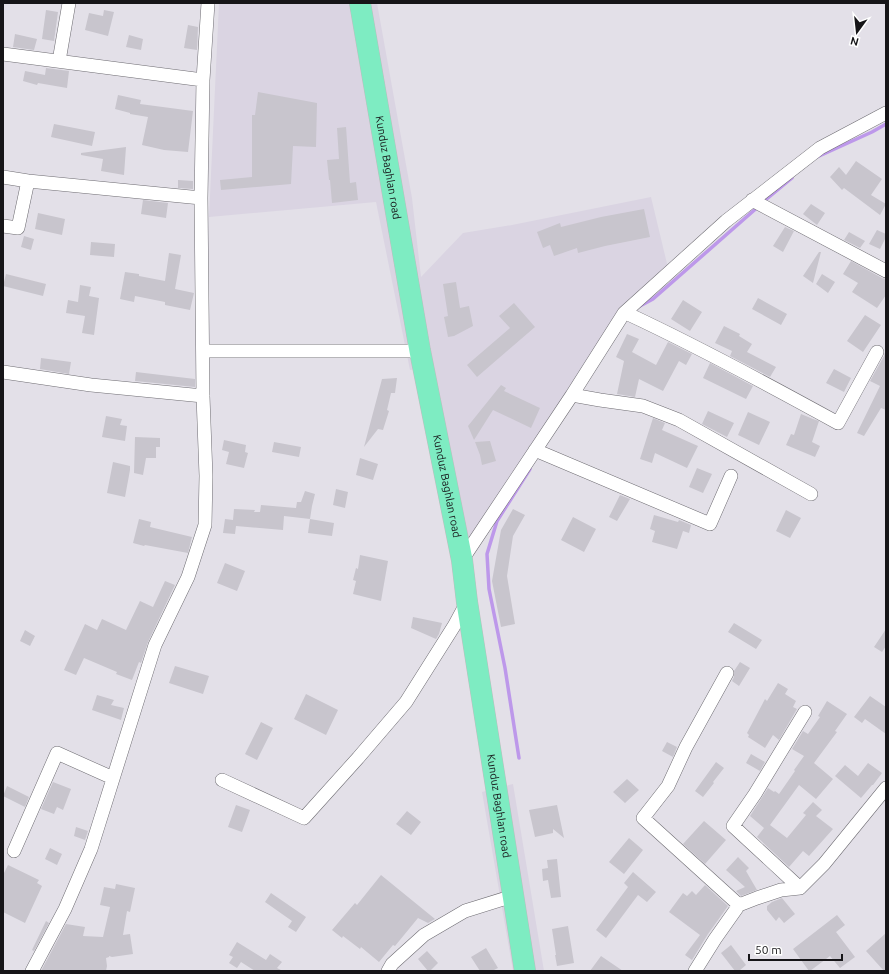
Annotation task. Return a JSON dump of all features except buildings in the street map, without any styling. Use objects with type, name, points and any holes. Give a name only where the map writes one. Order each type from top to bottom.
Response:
[{"type":"highway","name":"Kunduz Baghlan road","points":[[360,3],[420,351],[462,560],[467,602],[526,971]]},
{"type":"street","points":[[59,61],[69,3]]},
{"type":"street","points":[[32,971],[65,909],[91,849],[155,645],[188,577],[205,525],[206,476],[203,396],[200,198],[203,80],[208,3]]},
{"type":"street","points":[[3,54],[203,80]]},
{"type":"street","points":[[462,560],[572,395],[624,313],[726,221],[820,148],[886,113]]},
{"type":"street","points":[[3,177],[28,181],[200,198]]},
{"type":"street","points":[[3,226],[18,228],[28,181]]},
{"type":"street","points":[[752,200],[886,271]]},
{"type":"street","points":[[624,313],[660,329],[725,362],[838,423],[876,352]]},
{"type":"street","points":[[203,351],[420,351]]},
{"type":"street","points":[[3,372],[91,385],[203,396]]},
{"type":"street","points":[[572,395],[643,406],[679,420],[811,494]]},
{"type":"street","points":[[535,450],[710,524],[730,476]]},
{"type":"street","points":[[222,780],[304,818],[406,702],[454,626],[467,602]]},
{"type":"street","points":[[727,673],[686,747],[668,786],[643,818],[739,905]]},
{"type":"street","points":[[800,888],[733,826],[755,794],[805,712]]},
{"type":"street","points":[[14,851],[57,753],[113,778]]},
{"type":"street","points":[[695,971],[739,905],[781,890],[800,888],[824,864],[886,788]]},
{"type":"street","points":[[388,971],[392,964],[424,935],[465,911],[513,896]]},
{"type":"shaded area","points":[[219,3],[377,3],[412,198],[421,277],[463,233],[512,225],[651,197],[669,272],[644,292],[456,562],[419,369],[410,370],[376,202],[209,217]]},
{"type":"shaded area","points":[[513,784],[544,971],[513,971],[482,792]]},
{"type":"waterway","points":[[817,157],[886,124]]},
{"type":"waterway","points":[[763,202],[792,178]]},
{"type":"waterway","points":[[640,306],[653,299],[759,206]]},
{"type":"waterway","points":[[519,758],[505,668],[489,589],[487,554],[497,521],[530,469]]}]
